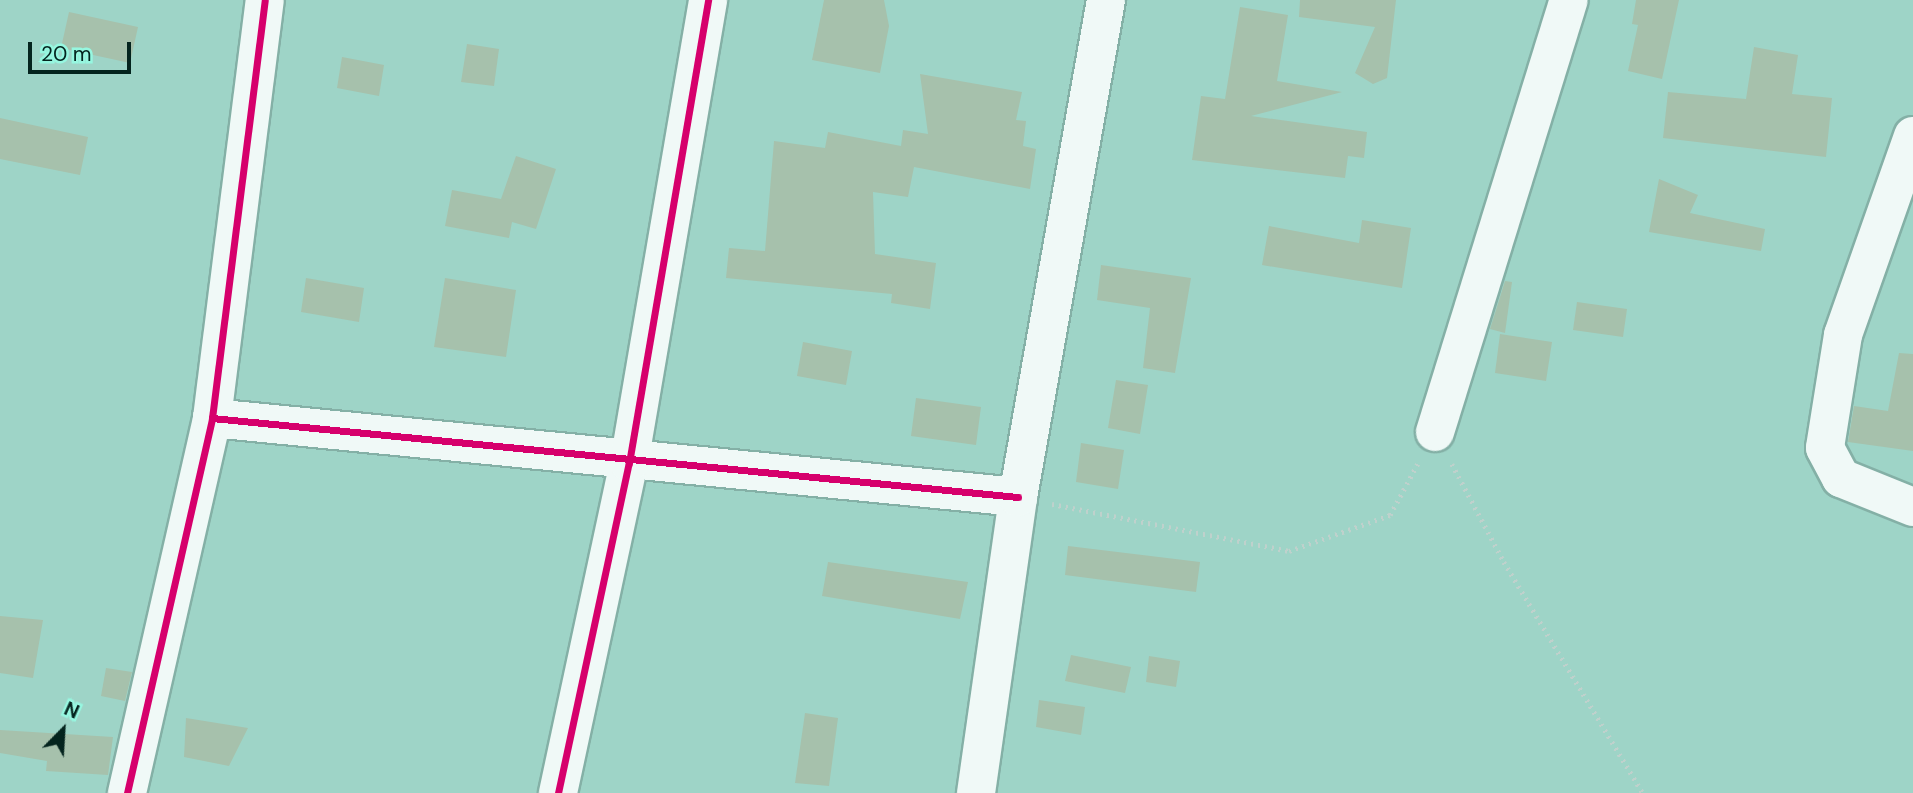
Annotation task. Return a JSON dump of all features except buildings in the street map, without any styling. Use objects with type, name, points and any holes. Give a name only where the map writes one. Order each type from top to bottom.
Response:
[{"type":"street","points":[[127,793],[212,418],[265,0]]},
{"type":"street","points":[[558,793],[629,463],[708,0]]},
{"type":"street","points":[[976,793],[1018,497],[1105,0]]},
{"type":"street","points":[[1435,432],[1569,0]]},
{"type":"street","points":[[1913,136],[1843,335],[1825,448],[1841,478],[1913,507]]},
{"type":"street","points":[[212,418],[629,463],[1018,497]]},
{"type":"path","points":[[1018,497],[1289,551],[1390,515],[1435,432]]},
{"type":"path","points":[[1435,432],[1504,562],[1643,793]]},
{"type":"cycle path","points":[[127,793],[212,418],[265,0]]},
{"type":"cycle path","points":[[558,793],[629,463],[708,0]]},
{"type":"cycle path","points":[[212,418],[1018,497]]}]
